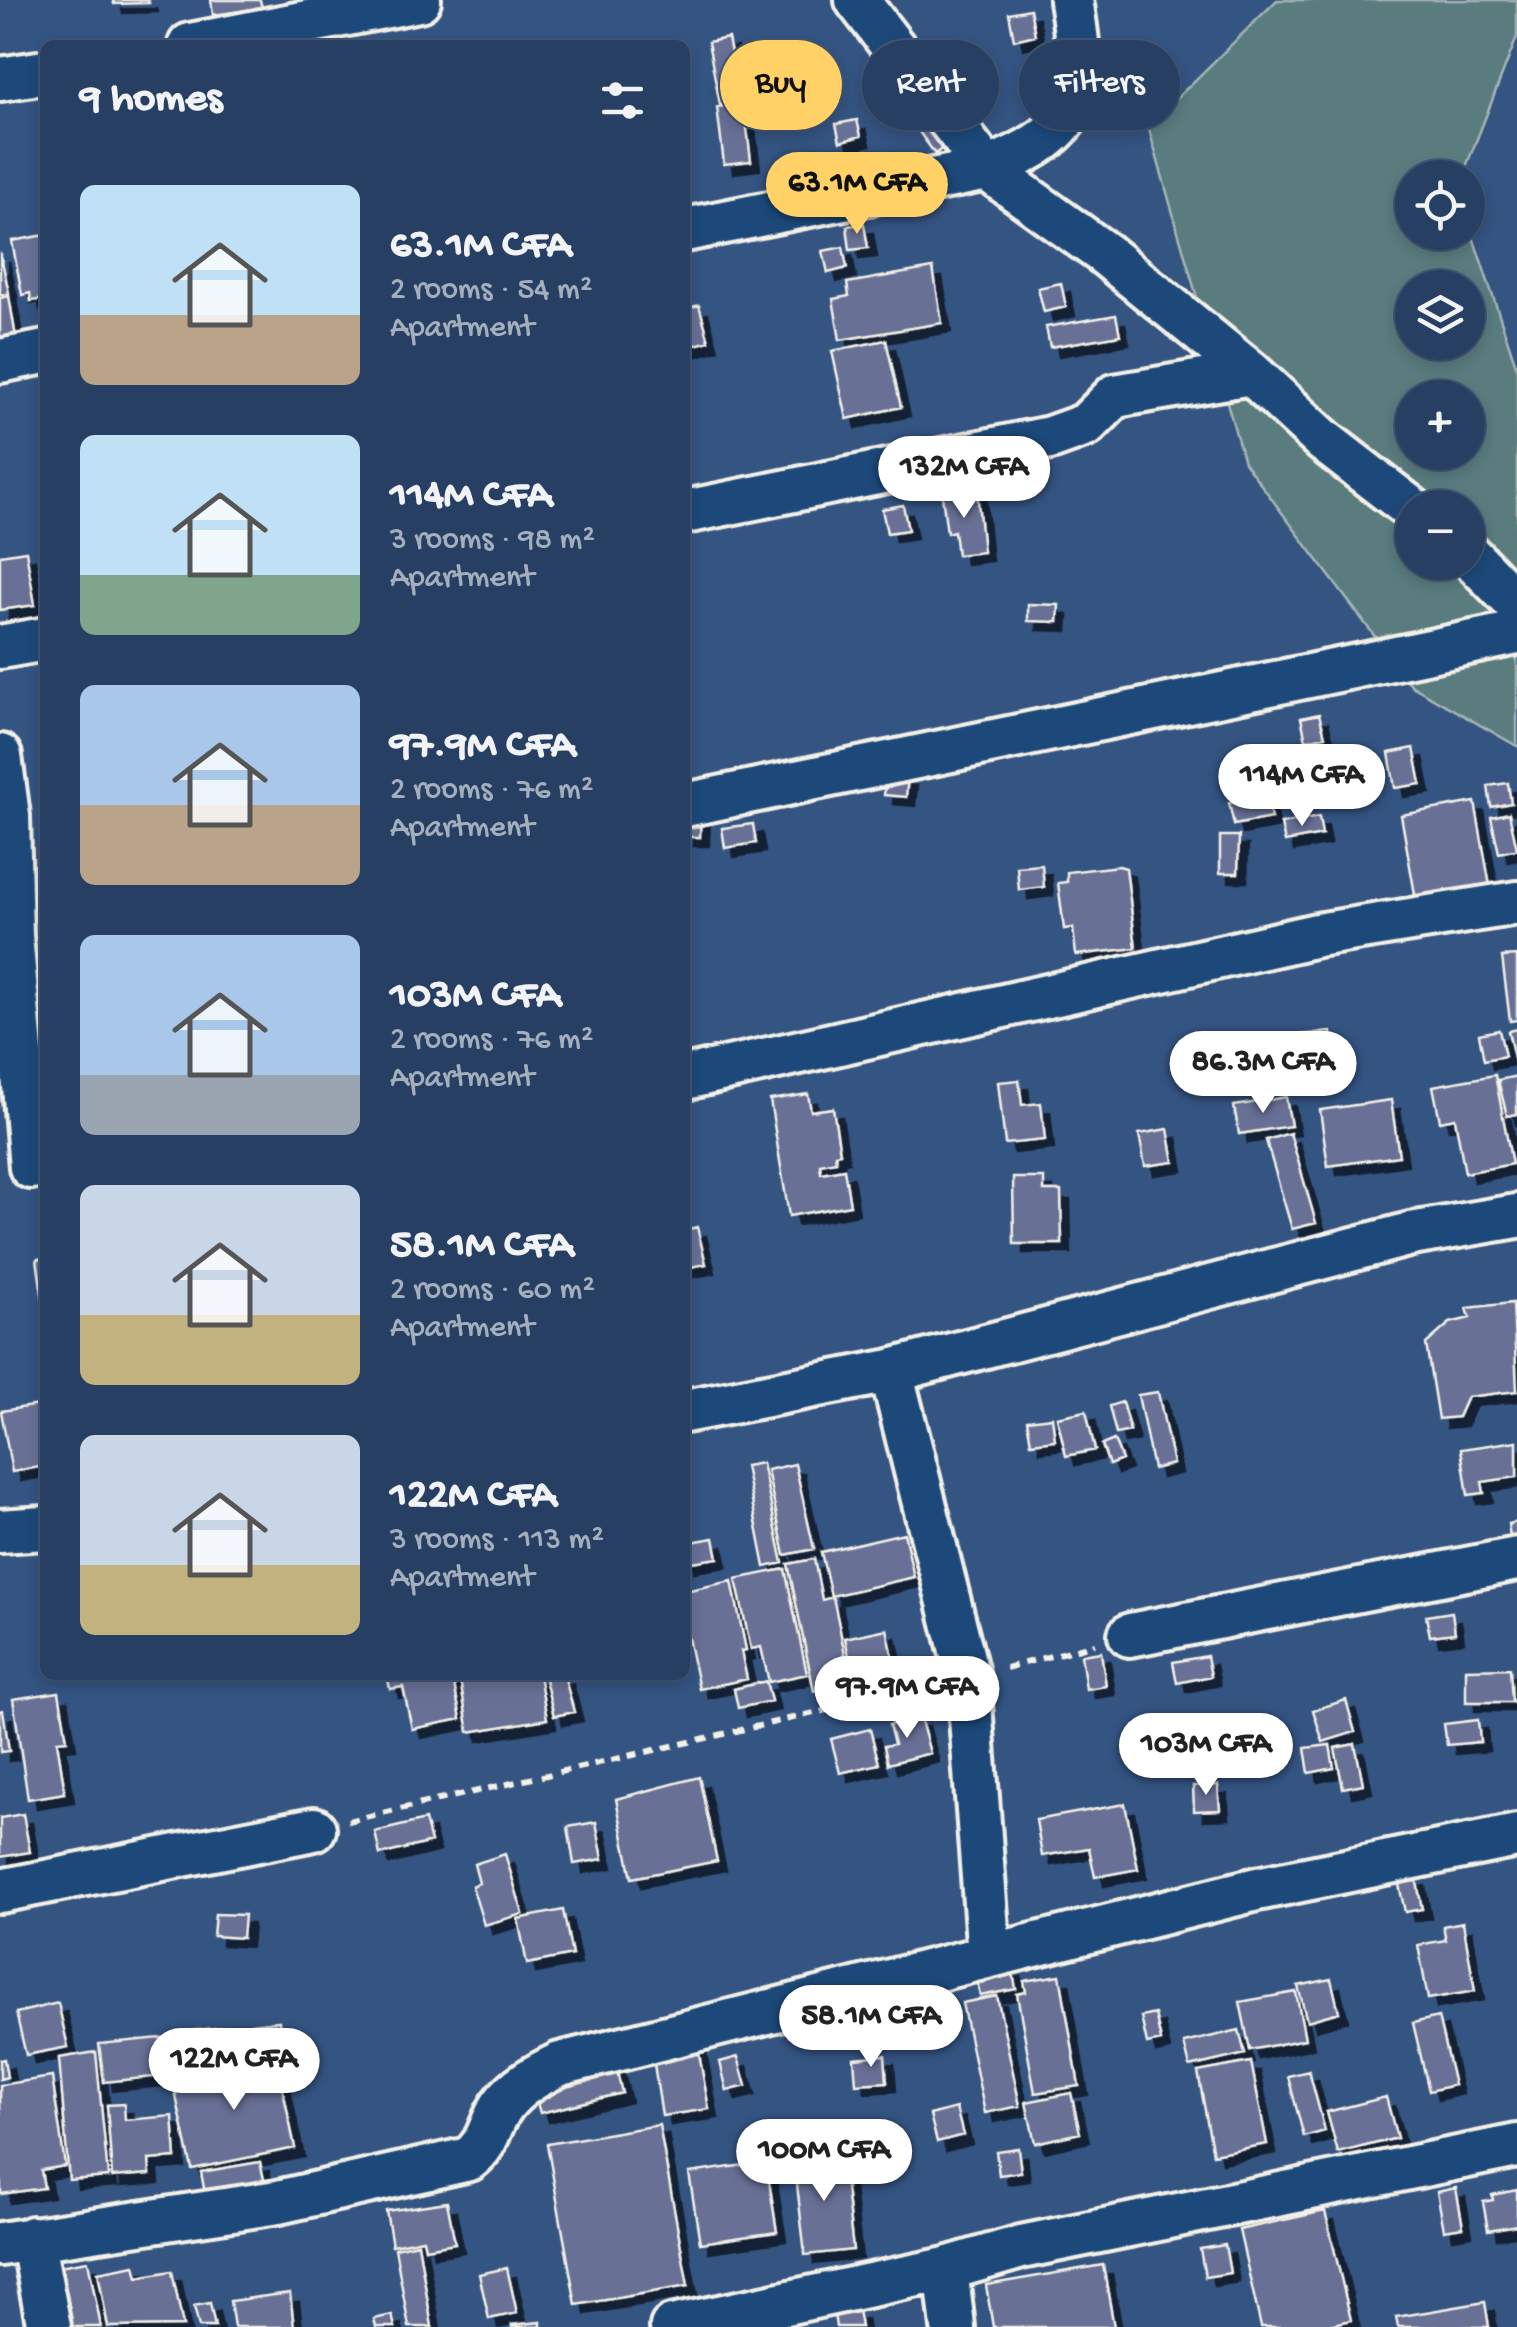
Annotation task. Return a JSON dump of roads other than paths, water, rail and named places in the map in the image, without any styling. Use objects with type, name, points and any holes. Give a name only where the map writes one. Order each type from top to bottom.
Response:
[{"type":"street","points":[[215,40],[419,0]]},
{"type":"street","points":[[857,0],[987,169],[1066,223],[1395,497]]},
{"type":"street","points":[[690,229],[987,169],[1032,152],[1072,111],[1082,67],[1072,0]]},
{"type":"street","points":[[0,79],[40,73]]},
{"type":"street","points":[[0,361],[40,353]]},
{"type":"street","points":[[690,511],[1050,438],[1086,424],[1115,396],[1251,373]]},
{"type":"street","points":[[1485,571],[1517,604]]},
{"type":"street","points":[[690,803],[1517,633]]},
{"type":"street","points":[[0,647],[40,640]]},
{"type":"street","points":[[0,756],[28,932],[25,1168]]},
{"type":"street","points":[[690,1077],[1318,935],[1517,902]]},
{"type":"street","points":[[690,1410],[891,1371],[1411,1234],[1517,1216]]},
{"type":"street","points":[[891,1371],[968,1678],[989,1956]]},
{"type":"street","points":[[0,1531],[40,1528]]},
{"type":"street","points":[[1130,1634],[1517,1559]]},
{"type":"street","points":[[0,1891],[314,1829]]},
{"type":"street","points":[[49,2327],[16,2241],[278,2202],[470,2158],[486,2146],[502,2106],[532,2078],[560,2064],[1256,1890],[1517,1836]]},
{"type":"street","points":[[672,2327],[946,2269],[1020,2247],[1517,2146]]},
{"type":"street","points":[[946,2269],[953,2327]]}]
